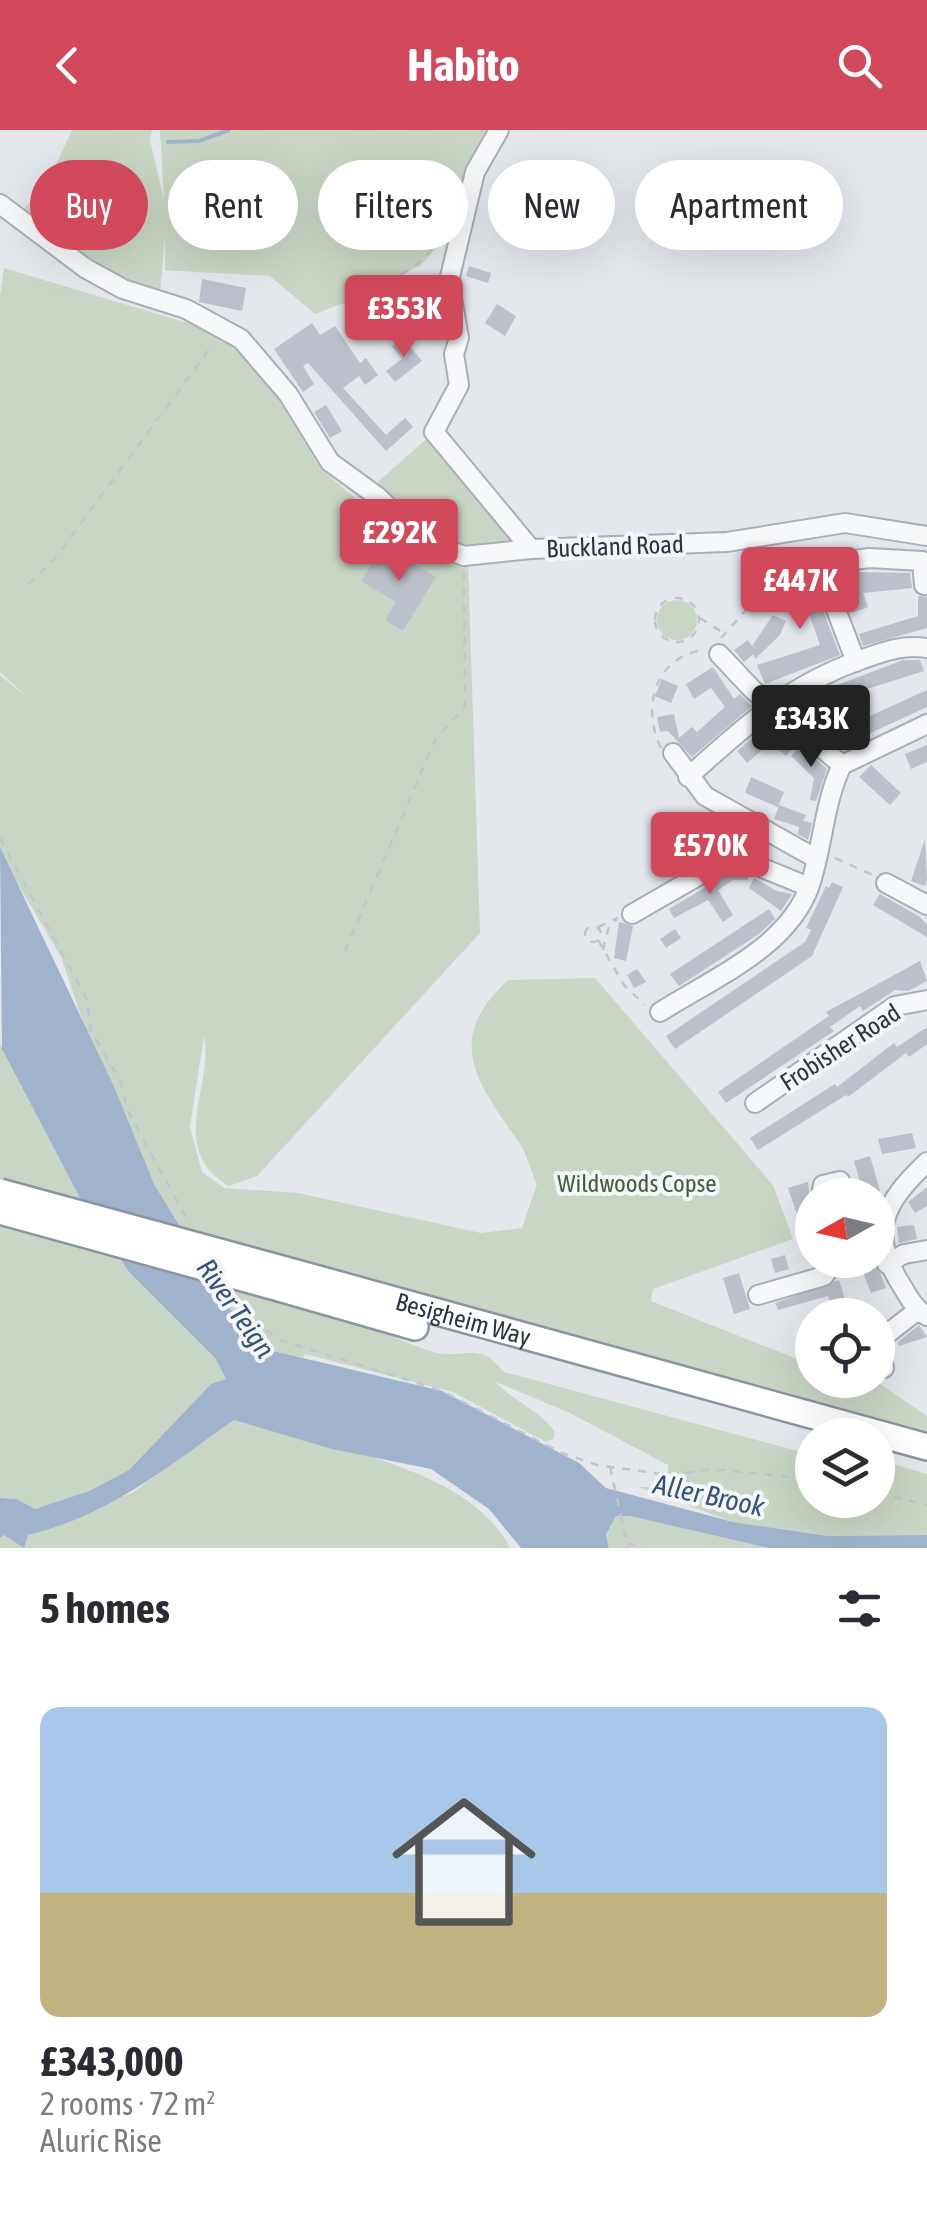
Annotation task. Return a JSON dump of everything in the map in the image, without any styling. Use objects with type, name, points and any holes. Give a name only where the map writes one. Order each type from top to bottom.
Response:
[{"type":"highway","name":"Besigheim Way","points":[[0,1192],[795,1429]]},
{"type":"highway","name":"Besigheim Way","points":[[0,1211],[280,1278],[927,1446]]},
{"type":"highway","points":[[895,1456],[927,1465]]},
{"type":"street","name":"Buckland Road","points":[[499,130],[475,172],[449,281],[459,338],[454,354],[459,385],[434,432],[531,549],[727,542],[846,524],[927,536]]},
{"type":"street","points":[[0,204],[85,268],[123,289],[186,309],[241,339],[288,394],[330,462],[378,497],[423,540],[464,556],[531,549]]},
{"type":"street","points":[[856,662],[819,565],[869,558],[922,561],[924,585]]},
{"type":"street","points":[[688,776],[772,702],[822,673],[910,645],[927,648]]},
{"type":"street","points":[[719,654],[753,690],[772,702],[842,765]]},
{"type":"street","points":[[660,1012],[774,939],[793,921],[809,887],[842,765],[927,724]]},
{"type":"street","points":[[673,753],[688,776],[725,810],[818,856]]},
{"type":"street","points":[[625,916],[733,856],[809,887]]},
{"type":"street","points":[[886,883],[927,904]]},
{"type":"street","name":"Frobisher Road","points":[[755,1103],[895,1006],[927,1000]]},
{"type":"street","points":[[895,1197],[927,1162]]},
{"type":"street","points":[[895,1259],[927,1250]]},
{"type":"street","points":[[895,1275],[922,1314],[895,1331]]},
{"type":"street","points":[[758,1295],[817,1278]]},
{"type":"path","points":[[344,303],[410,271],[434,250]]},
{"type":"path","points":[[28,584],[53,561],[224,330]]},
{"type":"path","points":[[345,951],[435,740],[465,706],[464,556]]},
{"type":"path","points":[[698,618],[692,636],[680,641],[662,636],[655,620],[662,604],[677,598],[694,606],[698,618],[724,633]]},
{"type":"path","points":[[0,838],[87,1000],[91,1030],[120,1080],[142,1142],[199,1238]]},
{"type":"path","points":[[818,856],[886,883]]},
{"type":"path","points":[[598,940],[588,941],[585,934],[589,927],[598,929],[625,916]]},
{"type":"path","points":[[603,950],[609,926],[625,916]]},
{"type":"path","points":[[598,929],[603,950],[637,1000],[660,1012]]},
{"type":"path","points":[[228,1282],[254,1320],[278,1339],[442,1391],[562,1452],[610,1466],[669,1475],[711,1469],[795,1477]]},
{"type":"path","points":[[610,1466],[628,1545],[641,1548]]},
{"type":"path","points":[[895,1497],[927,1505]]},
{"type":"green space","points":[[72,130],[152,130],[150,140],[164,200],[160,130],[488,130],[468,164],[468,160],[318,160],[318,250],[434,250],[421,265],[362,296],[315,314],[270,276],[165,270],[165,236],[160,293],[109,276],[73,250],[148,250],[148,160],[58,160]]},
{"type":"green space","points":[[30,202],[30,219],[20,212]]},
{"type":"green space","name":"Wildwoods Copse","points":[[4,268],[241,339],[322,470],[427,559],[468,560],[480,933],[257,1176],[229,1186],[210,1171],[200,1154],[196,1135],[206,1055],[204,1035],[190,1127],[202,1172],[224,1188],[298,1193],[481,1233],[522,1228],[537,1184],[521,1146],[480,1080],[473,1061],[476,1022],[508,980],[595,978],[773,1185],[793,1239],[653,1289],[651,1301],[795,1358],[795,1398],[895,1398],[895,1394],[927,1416],[927,1437],[895,1428],[895,1418],[856,1418],[374,1290],[397,1332],[396,1338],[438,1353],[483,1354],[504,1372],[795,1450],[795,1518],[895,1518],[895,1465],[927,1474],[927,1535],[829,1536],[733,1522],[639,1487],[668,1487],[668,1465],[568,1412],[496,1382],[546,1421],[555,1434],[553,1439],[546,1442],[453,1392],[305,1354],[303,1358],[269,1350],[243,1329],[154,1184],[84,1025],[61,957],[0,854],[0,675],[29,699],[0,672],[0,296]]},
{"type":"green space","points":[[434,432],[518,541],[468,546],[436,540],[370,489]]},
{"type":"green space","points":[[677,600],[691,606],[697,620],[691,634],[677,640],[663,634],[657,620],[663,606]]},
{"type":"green space","points":[[0,1044],[79,1196],[129,1272],[216,1359],[227,1379],[211,1384],[129,1470],[89,1491],[35,1509],[17,1499],[0,1498]]},
{"type":"green space","points":[[234,1420],[388,1462],[426,1478],[461,1496],[490,1520],[510,1548],[0,1548],[0,1532],[130,1494]]},
{"type":"green space","points":[[616,1516],[768,1548],[609,1548],[606,1536]]},
{"type":"water","points":[[0,847],[115,1089],[154,1184],[243,1329],[269,1350],[442,1391],[579,1463],[606,1488],[733,1522],[828,1536],[927,1535],[927,1548],[768,1548],[616,1516],[606,1535],[609,1548],[521,1548],[489,1509],[431,1469],[332,1449],[234,1420],[111,1502],[28,1535],[24,1548],[4,1535],[0,1538],[0,1498],[17,1499],[35,1509],[89,1491],[129,1470],[211,1384],[226,1379],[216,1359],[129,1272],[79,1196],[2,1049]]},
{"type":"building","points":[[469,266],[491,273],[488,283],[466,276]]},
{"type":"building","points":[[202,279],[246,288],[242,311],[199,302]]},
{"type":"building","points":[[368,304],[379,321],[368,328],[357,311]]},
{"type":"building","points":[[497,304],[516,316],[505,336],[485,323]]},
{"type":"building","points":[[312,323],[320,335],[335,326],[360,363],[366,358],[378,375],[365,385],[359,376],[343,388],[386,435],[405,418],[413,427],[386,451],[308,363],[303,366],[314,384],[303,392],[274,349]]},
{"type":"building","points":[[403,338],[422,361],[395,382],[386,371],[402,359],[392,346]]},
{"type":"building","points":[[326,405],[342,431],[330,438],[314,412]]},
{"type":"building","points":[[383,545],[436,577],[403,631],[385,620],[396,602],[361,581]]},
{"type":"building","points":[[910,573],[912,588],[863,593],[868,607],[851,613],[836,575]]},
{"type":"building","points":[[810,577],[840,655],[765,684],[757,665],[820,645],[804,599],[771,611],[764,594]]},
{"type":"building","points":[[918,596],[927,597],[927,628],[863,646],[859,634],[918,616]]},
{"type":"building","points":[[773,615],[786,621],[780,635],[755,659],[754,654],[744,662],[734,650],[748,640],[752,646]]},
{"type":"building","points":[[903,660],[920,660],[924,671],[823,703],[819,692]]},
{"type":"building","points":[[713,667],[734,699],[740,694],[752,706],[692,757],[668,731],[660,732],[657,717],[674,714],[679,738],[692,727],[697,732],[725,707],[711,688],[694,699],[686,684]]},
{"type":"building","points":[[662,679],[678,686],[671,703],[655,696]]},
{"type":"building","points":[[927,690],[927,707],[840,747],[826,736]]},
{"type":"building","points":[[772,722],[794,747],[786,756],[771,742],[747,763],[737,751]]},
{"type":"building","points":[[927,745],[927,762],[911,769],[905,754]]},
{"type":"building","points":[[800,746],[827,769],[816,801],[810,800],[814,778],[791,756]]},
{"type":"building","points":[[871,765],[901,793],[890,805],[859,777]]},
{"type":"building","points":[[751,777],[784,792],[778,807],[745,793]]},
{"type":"building","points":[[779,805],[806,815],[803,821],[812,823],[808,840],[798,834],[799,827],[774,819]]},
{"type":"building","points":[[925,839],[927,879],[925,886],[911,881]]},
{"type":"building","points":[[734,870],[748,875],[748,880],[733,880],[718,890],[733,915],[723,922],[708,900],[674,918],[669,909]]},
{"type":"building","points":[[754,878],[777,891],[792,894],[781,911],[749,888]]},
{"type":"building","points":[[832,882],[843,887],[812,956],[675,1049],[666,1036],[805,942],[811,930],[806,928],[826,886],[829,888]]},
{"type":"building","points":[[880,894],[920,917],[927,925],[927,937],[873,905]]},
{"type":"building","points":[[769,909],[775,919],[759,934],[679,986],[670,974]]},
{"type":"building","points":[[619,922],[633,926],[626,961],[614,958]]},
{"type":"building","points":[[675,929],[681,938],[666,948],[660,939]]},
{"type":"building","points":[[920,961],[927,981],[908,991],[895,990],[863,1011],[860,1006],[830,1027],[834,1031],[726,1103],[718,1092],[829,1016],[826,1012]]},
{"type":"building","points":[[637,969],[646,982],[634,988],[627,975]]},
{"type":"building","points":[[927,1027],[927,1044],[909,1057],[906,1053],[848,1097],[758,1150],[750,1138],[835,1084],[837,1087],[894,1043],[897,1047]]},
{"type":"building","points":[[912,1133],[916,1148],[882,1154],[878,1139]]},
{"type":"building","points":[[870,1156],[876,1178],[859,1178],[854,1161]]},
{"type":"building","points":[[795,1186],[795,1208],[788,1188]]},
{"type":"building","points":[[927,1187],[927,1206],[915,1213],[908,1202]]},
{"type":"building","points":[[914,1225],[917,1239],[899,1243],[897,1227]]},
{"type":"building","points":[[785,1255],[789,1269],[775,1273],[771,1259]]},
{"type":"building","points":[[739,1273],[750,1309],[734,1314],[723,1278]]},
{"type":"building","points":[[865,1278],[882,1278],[886,1288],[871,1293]]},
{"type":"building","points":[[839,1280],[845,1298],[795,1298],[795,1305],[778,1310],[775,1303]]},
{"type":"building","points":[[919,1325],[927,1337],[899,1346],[898,1342]]},
{"type":"waterway","points":[[168,142],[199,141],[229,130]]},
{"type":"water label","name":"River Teign","points":[[236,1308]]},
{"type":"water label","name":"Aller Brook","points":[[709,1495]]}]
